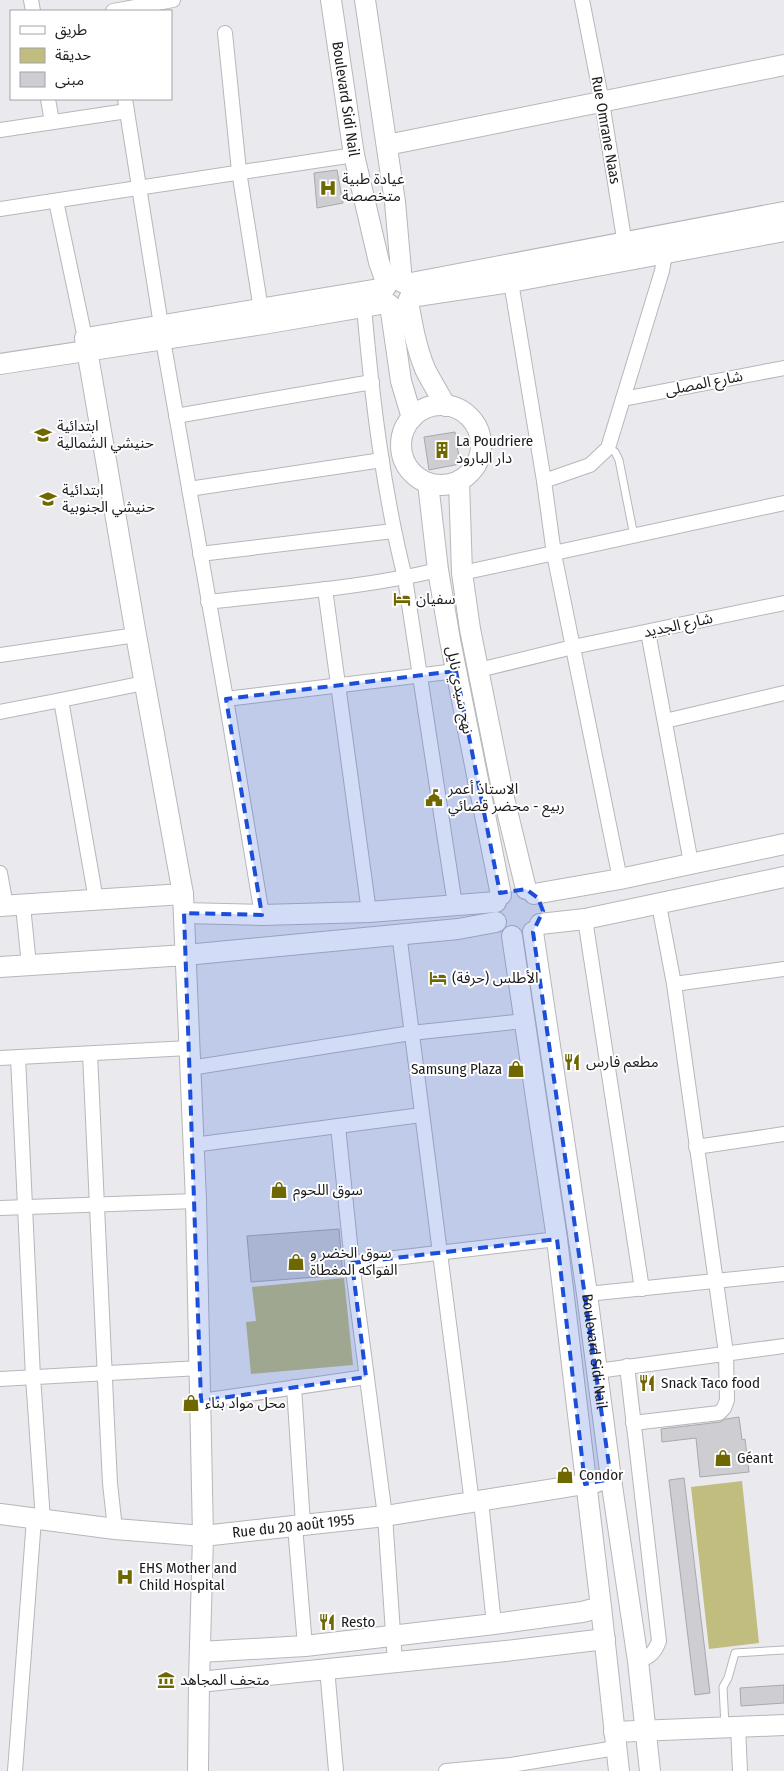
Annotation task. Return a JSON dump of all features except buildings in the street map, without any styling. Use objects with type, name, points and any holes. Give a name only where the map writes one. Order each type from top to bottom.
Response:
[{"type":"street","points":[[118,10],[173,0]]},
{"type":"street","name":"Boulevard Sidi Nail","points":[[331,0],[354,154],[379,262],[397,293]]},
{"type":"street","points":[[365,0],[396,202],[397,293],[401,381],[412,418]]},
{"type":"street","name":"Rue Omrane Naas","points":[[582,0],[602,102],[626,251]]},
{"type":"street","points":[[224,33],[239,171],[262,316]]},
{"type":"street","points":[[387,145],[784,64]]},
{"type":"street","points":[[48,100],[52,122]]},
{"type":"street","points":[[0,130],[52,122],[126,105],[176,416],[262,915]]},
{"type":"street","points":[[0,209],[354,154]]},
{"type":"street","points":[[56,201],[87,344],[144,683],[184,904],[196,1200],[204,1536],[198,1771]]},
{"type":"street","points":[[663,245],[784,212]]},
{"type":"street","points":[[0,364],[87,344],[397,293],[626,251],[784,231]]},
{"type":"street","points":[[544,480],[590,466],[608,448],[659,280],[663,245]]},
{"type":"street","points":[[262,316],[364,307],[397,293],[511,282],[626,251]]},
{"type":"street","points":[[511,282],[544,480],[554,554],[620,878]]},
{"type":"street","points":[[397,293],[426,370],[446,406]]},
{"type":"street","points":[[364,307],[382,460],[393,531],[405,578],[421,674],[455,905]]},
{"type":"street","points":[[0,350],[87,344]]},
{"type":"street","name":"شارع المصلى","points":[[623,399],[784,368]]},
{"type":"street","points":[[176,416],[372,382]]},
{"type":"street","points":[[434,406],[446,406],[458,409],[469,416],[481,439],[481,451],[477,464],[469,474],[459,481],[444,485],[428,483],[417,477],[408,467],[402,455],[401,442],[405,429],[412,418],[422,410],[434,406]]},
{"type":"street","points":[[189,489],[382,460]]},
{"type":"street","name":"نهج سيدي نايل","points":[[459,481],[462,573],[470,629],[503,794],[530,891]]},
{"type":"street","name":"نهج سيدي نايل","points":[[428,483],[438,570],[498,898]]},
{"type":"street","points":[[462,573],[784,503]]},
{"type":"street","points":[[200,554],[393,531]]},
{"type":"street","points":[[208,602],[347,587],[405,578],[438,570]]},
{"type":"street","points":[[325,589],[368,912]]},
{"type":"street","name":"شارع الجديد","points":[[479,670],[573,647],[784,603]]},
{"type":"street","points":[[648,632],[691,863]]},
{"type":"street","points":[[0,655],[136,635]]},
{"type":"street","points":[[226,700],[456,671]]},
{"type":"street","points":[[0,712],[144,683]]},
{"type":"street","points":[[665,721],[784,693]]},
{"type":"street","points":[[61,700],[96,900]]},
{"type":"street","points":[[10,906],[96,900],[184,904],[262,915],[368,912],[455,905],[498,898],[513,889],[530,891],[620,878],[784,844]]},
{"type":"street","points":[[0,873],[30,965]]},
{"type":"street","points":[[498,898],[494,908],[496,922],[500,928],[512,936],[520,937],[537,928],[659,905],[784,877]]},
{"type":"street","points":[[530,891],[541,904],[542,917],[537,928]]},
{"type":"street","points":[[633,1423],[719,1413],[724,1408],[727,1400],[726,1353],[716,1280],[674,984],[659,905]]},
{"type":"street","points":[[585,919],[642,1289]]},
{"type":"street","points":[[0,967],[186,955],[399,933],[458,929],[496,922]]},
{"type":"street","name":"Boulevard Sidi Nail","points":[[537,928],[596,1372],[603,1405],[638,1661],[650,1771]]},
{"type":"street","points":[[399,933],[439,1252],[494,1624]]},
{"type":"street","name":"Boulevard Sidi Nail","points":[[512,936],[557,1239],[605,1639],[618,1771]]},
{"type":"street","points":[[674,984],[784,969]]},
{"type":"street","points":[[190,1068],[411,1033],[524,1021]]},
{"type":"street","points":[[0,1058],[190,1048]]},
{"type":"street","points":[[90,1054],[104,1373],[110,1483],[115,1529]]},
{"type":"street","points":[[15,1771],[39,1519],[18,1058]]},
{"type":"street","points":[[193,1145],[421,1115]]},
{"type":"street","points":[[338,1126],[352,1263],[385,1516],[395,1662]]},
{"type":"street","points":[[696,1147],[784,1134]]},
{"type":"street","points":[[0,1208],[196,1200]]},
{"type":"street","points":[[352,1263],[557,1239]]},
{"type":"street","points":[[587,1294],[784,1274]]},
{"type":"street","points":[[596,1372],[627,1366],[784,1346]]},
{"type":"street","points":[[627,1366],[660,1641],[656,1650],[648,1658],[638,1661]]},
{"type":"street","points":[[0,1379],[200,1368]]},
{"type":"street","points":[[201,1400],[366,1377]]},
{"type":"street","points":[[294,1387],[305,1646]]},
{"type":"street","name":"Rue du 20 août 1955","points":[[0,1514],[115,1529],[204,1536],[385,1516],[612,1479]]},
{"type":"street","points":[[200,1652],[305,1646],[494,1624],[582,1612],[601,1607]]},
{"type":"street","points":[[199,1682],[506,1651],[605,1639]]},
{"type":"street","points":[[327,1668],[336,1771]]},
{"type":"street","points":[[446,1771],[511,1768],[646,1731],[784,1725]]},
{"type":"street","points":[[732,1727],[740,1771]]},
{"type":"lane","points":[[608,448],[615,452],[619,460],[634,536]]},
{"type":"lane","points":[[732,1727],[723,1687],[728,1678],[735,1653],[784,1650]]},
{"type":"highlighted area","points":[[456,671],[500,893],[526,889],[538,898],[543,911],[533,932],[611,1479],[585,1484],[557,1239],[352,1263],[366,1377],[201,1401],[184,913],[262,915],[226,699]]},
{"type":"green space","points":[[344,1278],[353,1365],[251,1374],[246,1322],[256,1321],[252,1287]]},
{"type":"green space","points":[[742,1481],[759,1643],[709,1649],[691,1487]]},
{"type":"place","name":"عيادة طبية متخصصة","points":[[328,188]]},
{"type":"place","name":"ابتدائية حنيشي الشمالية","points":[[43,435]]},
{"type":"place","name":"La Poudriere دار البارود","points":[[442,450]]},
{"type":"place","name":"ابتدائية حنيشي الجنوبية","points":[[48,499]]},
{"type":"place","name":"سفيان","points":[[402,599]]},
{"type":"place","name":"الاستاذ أعمر ربيع - محضر قضائي","points":[[434,798]]},
{"type":"place","name":"الأطلس (حرفة)","points":[[438,978]]},
{"type":"place","name":"مطعم فارس","points":[[572,1062]]},
{"type":"place","name":"Samsung Plaza","points":[[516,1069]]},
{"type":"place","name":"سوق اللحوم","points":[[279,1190]]},
{"type":"place","name":"سوق الخضر و الفواكه المغطاة","points":[[296,1262]]},
{"type":"place","name":"Snack Taco food","points":[[647,1383]]},
{"type":"place","name":"محل مواد بناء","points":[[191,1403]]},
{"type":"place","name":"Géant","points":[[723,1458]]},
{"type":"place","name":"Condor","points":[[565,1475]]},
{"type":"place","name":"EHS Mother and Child Hospital","points":[[125,1577]]},
{"type":"place","name":"Resto","points":[[327,1622]]},
{"type":"place","name":"متحف المجاهد","points":[[166,1680]]}]
